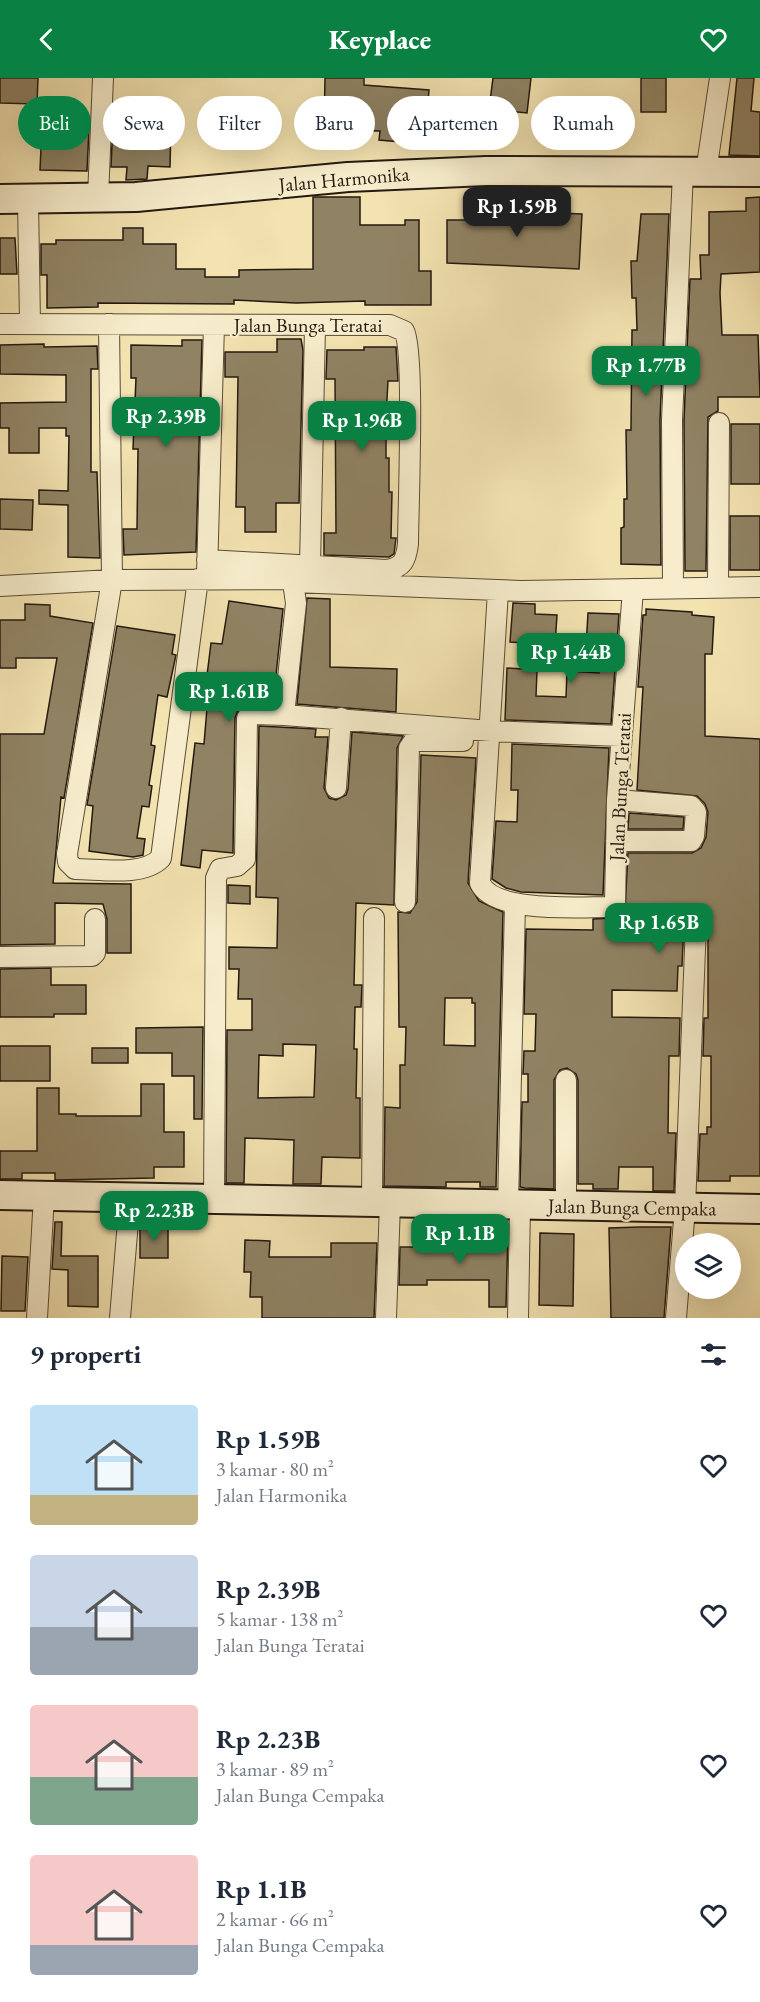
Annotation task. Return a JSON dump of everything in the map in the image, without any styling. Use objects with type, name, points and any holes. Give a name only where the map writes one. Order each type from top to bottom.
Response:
[{"type":"street","points":[[98,197],[104,78]]},
{"type":"street","points":[[673,587],[672,420],[695,172],[720,78]]},
{"type":"street","name":"Jalan Harmonika","points":[[0,199],[186,193],[348,177],[432,173],[760,172]]},
{"type":"street","points":[[28,199],[30,324]]},
{"type":"street","name":"Jalan Bunga Teratai","points":[[0,324],[390,325],[404,331],[407,336],[408,544],[404,562],[393,569],[310,566],[0,586]]},
{"type":"street","points":[[109,324],[112,580],[67,854],[68,862],[75,869],[153,867],[161,858],[204,573],[214,325]]},
{"type":"street","points":[[310,566],[315,326]]},
{"type":"street","points":[[718,586],[719,423]]},
{"type":"street","points":[[204,573],[288,579],[293,582],[498,591],[760,587]]},
{"type":"street","points":[[284,715],[296,603],[293,582]]},
{"type":"street","name":"Jalan Bunga Teratai","points":[[515,904],[611,907],[615,904],[617,800],[633,589]]},
{"type":"street","points":[[498,591],[479,879],[486,893],[515,904],[514,1205],[518,1318]]},
{"type":"street","points":[[214,1199],[216,878],[220,869],[237,866],[245,859],[247,718],[251,714],[341,718],[490,736]]},
{"type":"street","points":[[336,788],[341,718]]},
{"type":"street","points":[[405,902],[409,748],[414,741],[490,736],[621,736]]},
{"type":"street","points":[[616,841],[691,841],[694,836],[696,812],[691,806],[617,800]]},
{"type":"street","points":[[374,918],[386,1318]]},
{"type":"street","points":[[0,957],[92,956],[95,953],[95,919]]},
{"type":"street","points":[[676,1318],[685,1208],[696,923]]},
{"type":"street","points":[[566,1080],[566,1204]]},
{"type":"street","name":"Jalan Bunga Cempaka","points":[[0,1195],[760,1209]]},
{"type":"street","points":[[37,1318],[44,1196]]},
{"type":"street","points":[[120,1318],[130,1197]]},
{"type":"building","points":[[0,78],[38,78],[37,96],[18,96],[18,103],[0,103]]},
{"type":"building","points":[[325,78],[364,78],[364,85],[429,90],[428,96],[387,96],[387,141],[379,140],[380,131],[375,131],[375,96],[325,96]]},
{"type":"building","points":[[493,78],[531,78],[527,113],[519,112],[519,96],[491,96]]},
{"type":"building","points":[[641,78],[666,78],[666,112],[641,112]]},
{"type":"building","points":[[737,78],[754,78],[751,111],[760,112],[760,156],[729,155]]},
{"type":"building","points":[[41,150],[88,150],[87,171],[40,170]]},
{"type":"building","points":[[112,150],[170,150],[170,167],[148,166],[147,179],[126,180],[127,167],[111,167]]},
{"type":"building","points":[[313,197],[360,197],[360,225],[405,225],[405,220],[419,220],[419,271],[431,271],[431,305],[365,305],[365,301],[296,303],[234,300],[234,304],[98,303],[98,307],[47,308],[47,275],[41,275],[41,244],[56,244],[56,240],[123,240],[123,228],[143,228],[143,244],[176,244],[176,269],[205,269],[205,277],[239,277],[239,270],[313,269]]},
{"type":"building","points":[[500,197],[533,199],[532,212],[582,214],[579,269],[447,263],[447,220],[498,220]]},
{"type":"building","points":[[760,197],[760,272],[721,274],[720,293],[722,335],[758,335],[760,397],[718,397],[718,411],[708,417],[706,571],[685,571],[684,420],[690,279],[701,279],[700,255],[709,255],[709,212],[746,211],[746,198]]},
{"type":"building","points":[[641,214],[669,214],[660,420],[661,565],[621,564],[621,528],[624,527],[624,499],[627,499],[626,430],[631,430],[632,330],[637,330],[636,298],[632,298],[631,261],[637,261]]},
{"type":"building","points":[[0,238],[15,238],[17,274],[0,274]]},
{"type":"building","points":[[277,339],[301,339],[303,350],[299,503],[276,503],[276,532],[245,532],[245,507],[236,507],[238,377],[225,377],[225,352],[277,352]]},
{"type":"building","points":[[182,340],[202,340],[196,552],[124,555],[123,529],[137,529],[138,449],[133,449],[136,378],[131,378],[131,345],[182,346]]},
{"type":"building","points":[[44,344],[44,347],[97,346],[98,369],[91,369],[91,472],[97,472],[100,558],[68,557],[68,505],[39,504],[39,490],[68,491],[69,436],[66,436],[66,428],[39,428],[39,453],[9,453],[9,428],[0,428],[0,403],[66,402],[66,375],[0,374],[0,345]]},
{"type":"building","points":[[364,347],[396,347],[398,381],[388,381],[386,416],[386,458],[389,458],[389,492],[392,492],[391,538],[396,538],[394,554],[389,557],[324,555],[324,533],[336,533],[335,379],[326,379],[327,350],[364,350]]},
{"type":"building","points":[[731,424],[760,424],[760,484],[731,484]]},
{"type":"building","points":[[0,499],[33,500],[32,530],[0,529]]},
{"type":"building","points":[[730,516],[760,516],[760,570],[730,570]]},
{"type":"building","points":[[307,598],[330,599],[330,667],[397,669],[396,712],[297,704]]},
{"type":"building","points":[[229,601],[283,609],[273,703],[247,703],[238,710],[235,718],[233,853],[202,850],[200,868],[181,865],[195,743],[204,744],[207,708],[203,708],[211,643],[222,644]]},
{"type":"building","points":[[513,603],[535,604],[535,614],[557,615],[555,645],[510,642]]},
{"type":"building","points":[[25,604],[50,605],[50,616],[93,623],[64,798],[61,797],[53,883],[131,884],[131,953],[107,953],[107,919],[103,904],[55,903],[55,944],[0,945],[0,734],[44,734],[57,658],[16,658],[16,668],[0,668],[0,620],[25,620]]},
{"type":"building","points":[[646,609],[692,612],[692,615],[714,617],[712,654],[705,654],[705,736],[760,739],[760,1176],[730,1176],[730,1181],[698,1181],[700,1134],[707,1134],[707,1127],[711,1127],[711,1056],[703,1056],[704,1018],[708,1018],[708,923],[703,913],[696,911],[690,913],[684,922],[682,966],[678,966],[677,991],[612,990],[612,1017],[680,1018],[679,1056],[669,1056],[668,1133],[676,1133],[674,1191],[653,1191],[653,1167],[619,1167],[618,1189],[593,1189],[593,1184],[578,1184],[578,1080],[576,1074],[567,1068],[560,1070],[554,1080],[554,1189],[520,1187],[522,1102],[528,1102],[528,1074],[523,1074],[524,1051],[535,1051],[536,1014],[524,1014],[526,929],[593,930],[593,919],[611,918],[625,910],[628,853],[692,853],[701,848],[706,837],[708,812],[705,804],[697,796],[637,790],[643,687],[638,687],[643,615],[646,615]]},
{"type":"building","points":[[588,613],[619,614],[611,724],[505,720],[507,668],[537,670],[536,696],[566,697],[567,671],[599,673],[600,648],[586,647]]},
{"type":"building","points":[[117,626],[175,635],[172,654],[176,655],[167,697],[158,695],[151,745],[155,746],[149,785],[152,786],[149,807],[142,806],[137,838],[145,839],[143,855],[133,857],[89,851],[93,806],[87,805]]},
{"type":"building","points":[[259,726],[316,729],[315,737],[328,737],[324,788],[329,798],[336,800],[346,795],[348,789],[352,732],[403,736],[397,748],[394,905],[356,903],[354,985],[362,985],[361,1007],[355,1007],[354,1049],[357,1049],[356,1098],[360,1098],[360,1158],[322,1157],[321,1184],[293,1184],[294,1140],[245,1138],[244,1183],[226,1183],[227,1030],[252,1030],[252,999],[238,999],[239,969],[229,969],[229,947],[277,948],[278,898],[256,897]],"holes":[[[283,1044],[316,1045],[314,1097],[258,1098],[259,1055],[283,1056]]]},
{"type":"building","points":[[512,744],[609,748],[603,895],[521,892],[506,888],[492,879],[496,821],[517,822],[518,790],[511,790]]},
{"type":"building","points":[[421,755],[476,758],[468,883],[479,901],[503,912],[496,1187],[480,1187],[480,1182],[446,1182],[446,1187],[384,1186],[385,1107],[400,1108],[400,1065],[405,1065],[406,1027],[399,1027],[398,912],[410,913],[417,902]],"holes":[[[445,998],[472,998],[472,1003],[475,1003],[475,1046],[444,1045]]]},
{"type":"building","points":[[629,813],[684,817],[683,829],[628,829]]},
{"type":"building","points":[[228,885],[250,886],[250,904],[228,903]]},
{"type":"building","points":[[51,968],[51,985],[86,985],[86,1014],[54,1014],[54,1017],[0,1017],[0,969]]},
{"type":"building","points":[[203,1027],[202,1119],[194,1119],[194,1076],[172,1076],[172,1053],[136,1053],[136,1028]]},
{"type":"building","points":[[0,1046],[50,1046],[50,1081],[0,1081]]},
{"type":"building","points":[[92,1048],[128,1048],[128,1063],[92,1063]]},
{"type":"building","points":[[141,1084],[164,1084],[164,1132],[184,1132],[184,1167],[154,1167],[154,1178],[55,1180],[55,1173],[22,1173],[22,1179],[0,1179],[0,1151],[37,1151],[37,1088],[59,1088],[59,1114],[141,1116]]},
{"type":"building","points":[[55,1222],[62,1222],[61,1256],[98,1256],[98,1307],[68,1306],[68,1270],[52,1269]]},
{"type":"building","points":[[140,1225],[168,1225],[168,1258],[140,1258]]},
{"type":"building","points":[[671,1227],[664,1318],[611,1318],[609,1228]]},
{"type":"building","points":[[487,1228],[508,1229],[506,1307],[489,1307],[489,1280],[427,1280],[427,1285],[399,1285],[400,1247],[487,1247]]},
{"type":"building","points":[[540,1233],[574,1234],[573,1306],[539,1305]]},
{"type":"building","points":[[245,1240],[270,1241],[269,1257],[331,1257],[331,1243],[377,1243],[374,1318],[262,1318],[262,1297],[250,1297],[251,1272],[244,1272]]},
{"type":"building","points":[[2,1256],[28,1257],[25,1311],[1,1311]]}]
